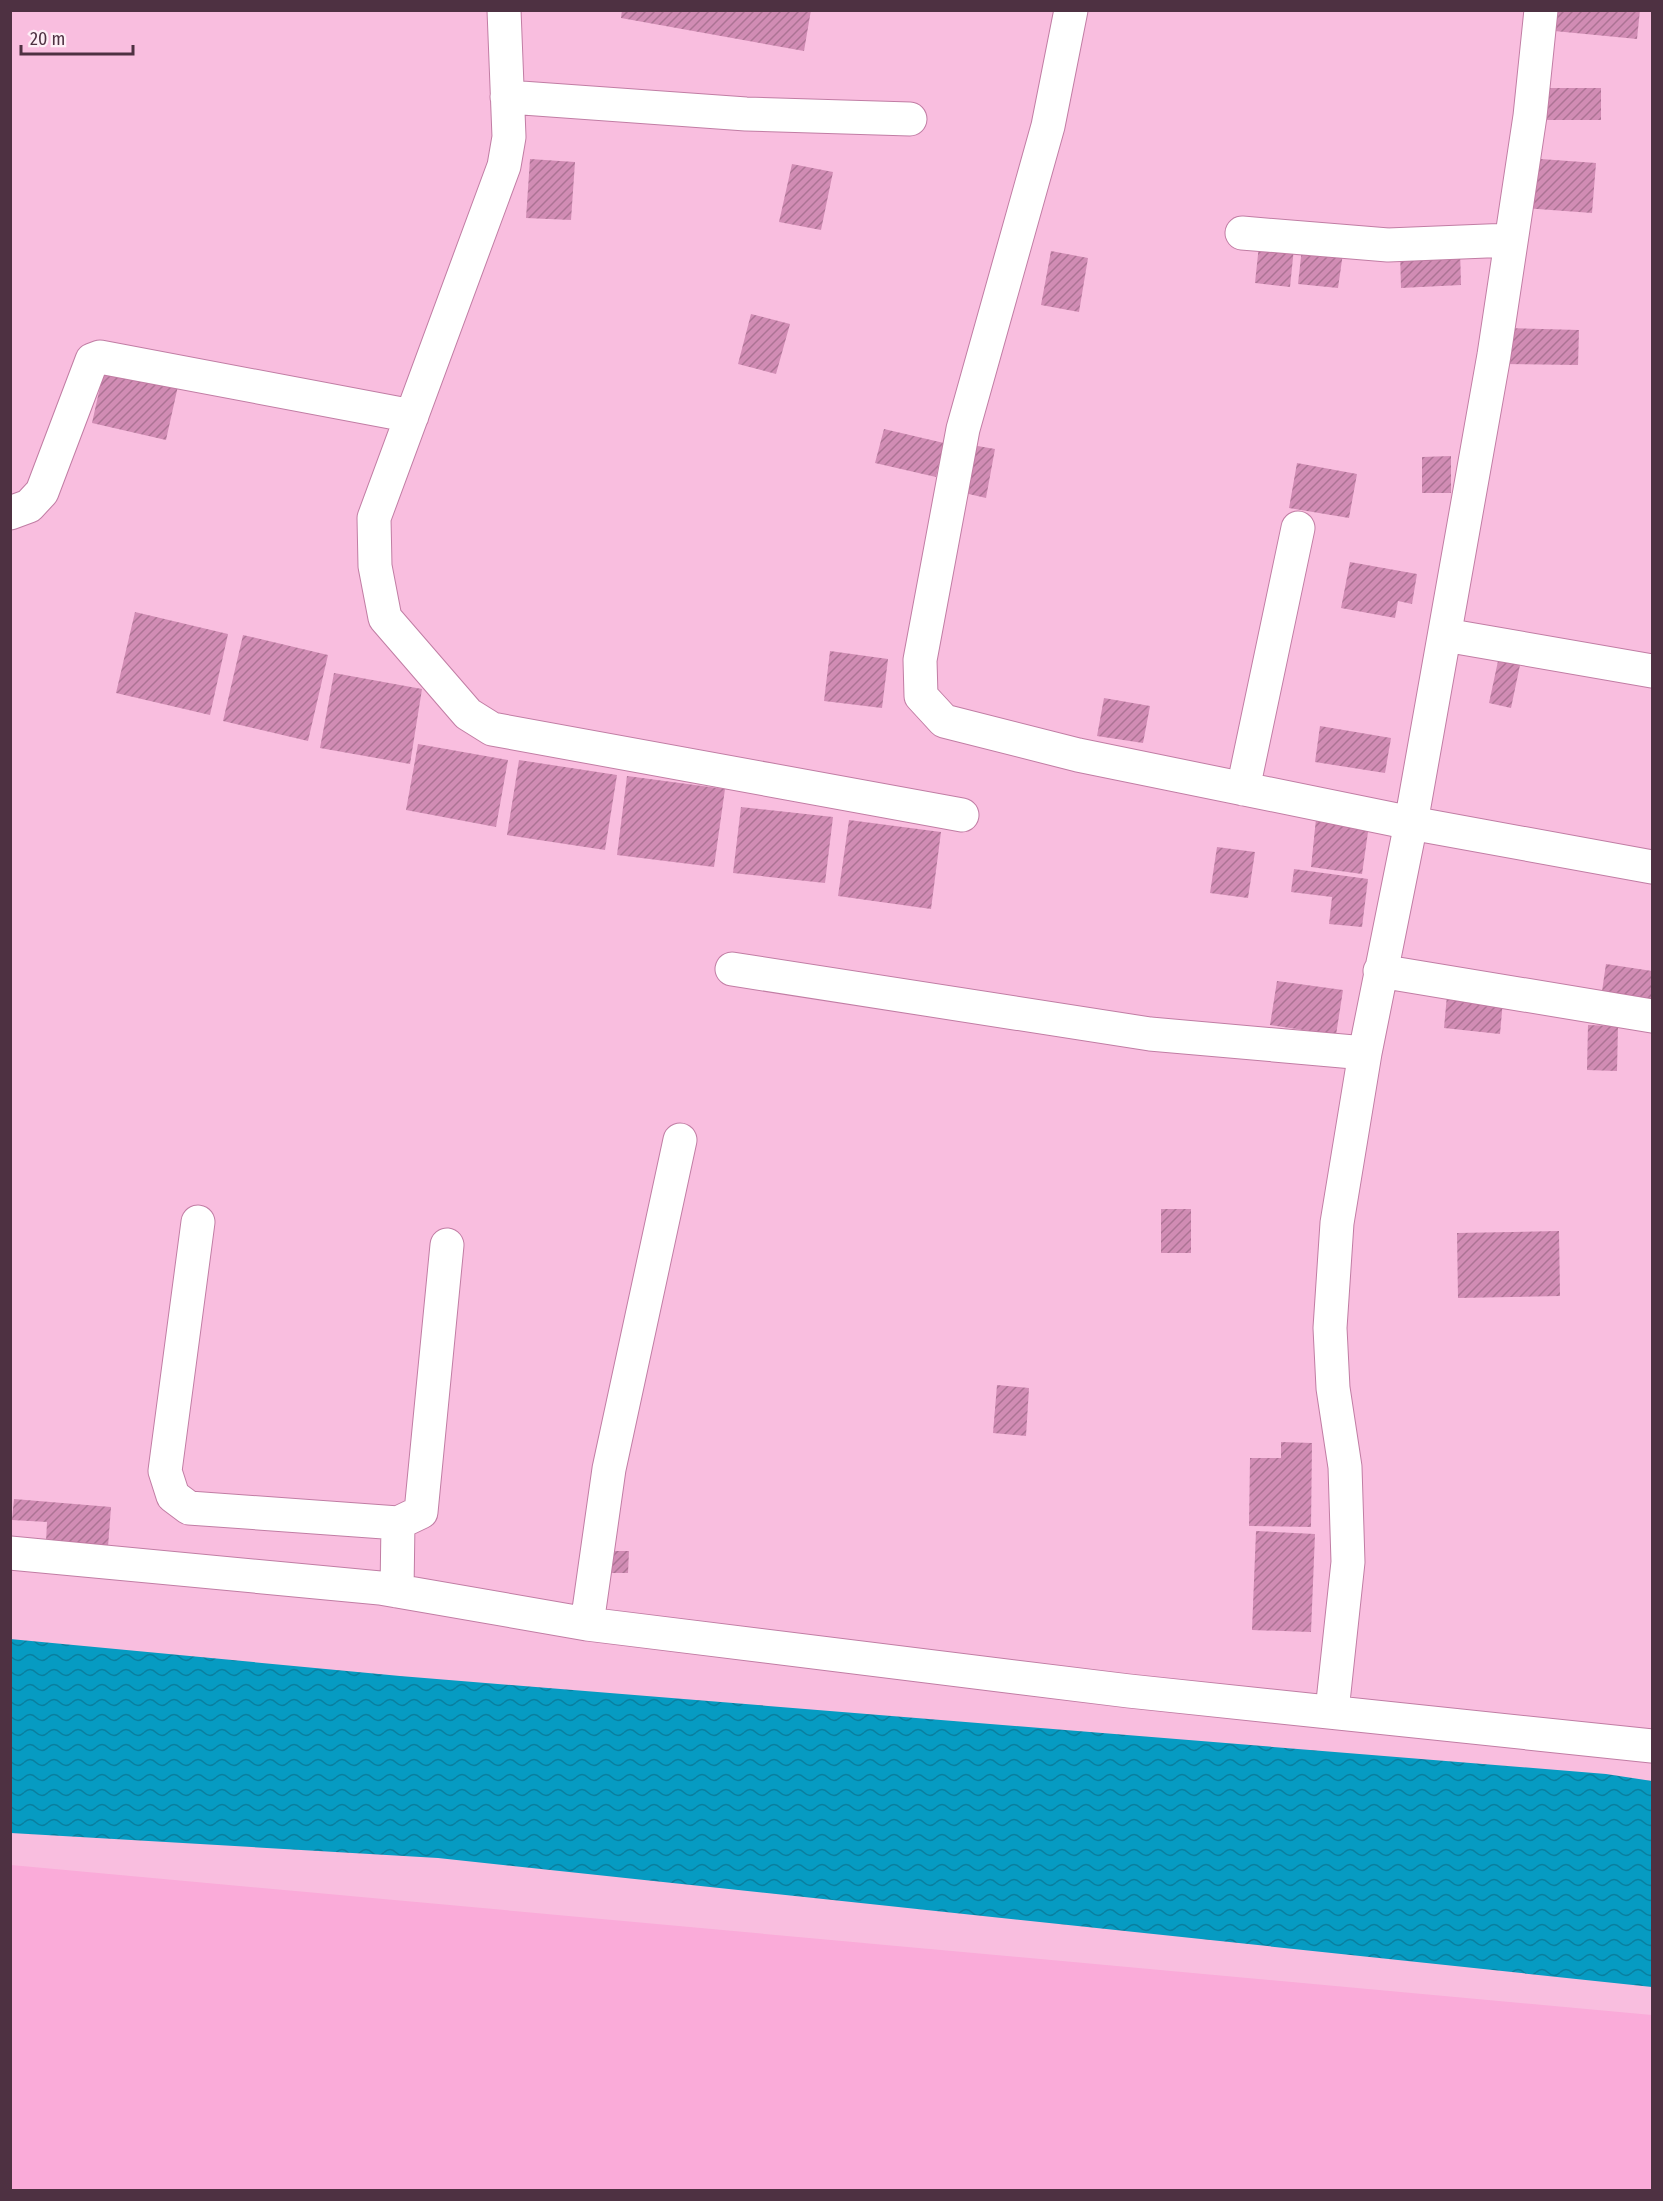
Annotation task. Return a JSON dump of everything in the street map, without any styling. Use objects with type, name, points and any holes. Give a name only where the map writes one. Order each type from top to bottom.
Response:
[{"type":"street","points":[[504,10],[508,137],[496,192],[374,518],[375,566],[384,618],[468,714],[492,729],[962,815]]},
{"type":"street","points":[[1071,10],[1048,126],[963,429],[920,660],[921,696],[944,721],[1078,755],[1411,824],[1653,867]]},
{"type":"street","points":[[1332,1711],[1348,1562],[1345,1467],[1333,1388],[1330,1328],[1337,1223],[1380,971],[1411,824],[1445,635],[1511,240],[1530,116],[1541,10]]},
{"type":"street","points":[[507,97],[746,114],[910,119]]},
{"type":"street","points":[[1242,233],[1388,244],[1511,240]]},
{"type":"street","points":[[10,513],[29,506],[42,492],[92,360],[100,357],[412,416]]},
{"type":"street","points":[[1243,789],[1298,528]]},
{"type":"street","points":[[1445,635],[1653,671]]},
{"type":"street","points":[[732,969],[1150,1034],[1365,1053]]},
{"type":"street","points":[[1380,971],[1653,1016]]},
{"type":"street","points":[[587,1624],[609,1469],[680,1140]]},
{"type":"street","points":[[198,1222],[165,1471],[173,1496],[189,1508],[398,1523],[421,1512],[447,1245]]},
{"type":"street","points":[[397,1591],[398,1523]]},
{"type":"street","points":[[10,1554],[397,1591],[587,1624],[1129,1691],[1653,1746]]},
{"type":"shaded area","points":[[11,1865],[1652,2015],[1652,2190],[11,2190]]},
{"type":"water","points":[[10,1639],[400,1676],[1606,1774],[1652,1781],[1652,1987],[438,1858],[11,1833]]},
{"type":"building","points":[[622,10],[811,10],[804,51],[621,18]]},
{"type":"building","points":[[1546,10],[1640,10],[1637,39],[1544,30]]},
{"type":"building","points":[[1536,88],[1601,88],[1601,120],[1536,120]]},
{"type":"building","points":[[1527,158],[1596,163],[1592,213],[1523,208]]},
{"type":"building","points":[[530,159],[575,162],[571,220],[526,218]]},
{"type":"building","points":[[792,164],[833,172],[821,230],[779,222]]},
{"type":"building","points":[[1259,245],[1294,248],[1290,287],[1255,283]]},
{"type":"building","points":[[1302,248],[1343,253],[1338,288],[1298,284]]},
{"type":"building","points":[[1460,249],[1461,285],[1401,288],[1400,251]]},
{"type":"building","points":[[1051,251],[1088,258],[1079,312],[1041,305]]},
{"type":"building","points":[[751,314],[790,324],[776,374],[738,364]]},
{"type":"building","points":[[1502,328],[1579,330],[1578,365],[1500,364]]},
{"type":"building","points":[[104,369],[178,386],[166,440],[92,423]]},
{"type":"building","points":[[884,429],[944,443],[936,477],[875,463]]},
{"type":"building","points":[[966,444],[995,449],[986,498],[956,491]]},
{"type":"building","points":[[1451,456],[1451,493],[1422,493],[1422,457]]},
{"type":"building","points":[[1297,463],[1357,474],[1349,518],[1289,508]]},
{"type":"building","points":[[1350,562],[1417,574],[1412,604],[1398,601],[1395,618],[1341,608]]},
{"type":"building","points":[[135,612],[228,634],[210,715],[116,693]]},
{"type":"building","points":[[243,635],[328,655],[308,741],[223,721]]},
{"type":"building","points":[[830,651],[888,659],[882,708],[824,701]]},
{"type":"building","points":[[1498,661],[1520,665],[1511,708],[1489,703]]},
{"type":"building","points":[[334,673],[422,689],[410,764],[320,748]]},
{"type":"building","points":[[1104,698],[1150,706],[1143,743],[1097,736]]},
{"type":"building","points":[[1320,726],[1391,738],[1385,773],[1315,762]]},
{"type":"building","points":[[418,744],[508,760],[496,827],[406,810]]},
{"type":"building","points":[[519,760],[617,775],[605,850],[507,835]]},
{"type":"building","points":[[627,776],[725,789],[714,867],[617,855]]},
{"type":"building","points":[[741,807],[833,817],[825,883],[733,873]]},
{"type":"building","points":[[1316,819],[1369,825],[1362,874],[1311,867]]},
{"type":"building","points":[[849,820],[941,832],[931,909],[838,896]]},
{"type":"building","points":[[1217,847],[1255,852],[1248,898],[1210,893]]},
{"type":"building","points":[[1294,869],[1368,879],[1362,927],[1329,924],[1332,897],[1291,892]]},
{"type":"building","points":[[1606,964],[1652,971],[1652,1006],[1601,998]]},
{"type":"building","points":[[1277,981],[1343,990],[1336,1035],[1270,1025]]},
{"type":"building","points":[[1447,995],[1503,1000],[1500,1034],[1444,1028]]},
{"type":"building","points":[[1588,1025],[1618,1026],[1617,1071],[1587,1070]]},
{"type":"building","points":[[1161,1209],[1191,1209],[1191,1253],[1161,1253]]},
{"type":"building","points":[[1559,1231],[1560,1296],[1458,1298],[1457,1233]]},
{"type":"building","points":[[997,1385],[1029,1388],[1026,1436],[993,1433]]},
{"type":"building","points":[[1281,1442],[1312,1443],[1311,1527],[1249,1526],[1250,1458],[1281,1458]]},
{"type":"building","points":[[14,1499],[111,1507],[108,1547],[46,1542],[47,1522],[12,1520]]},
{"type":"building","points":[[1256,1531],[1315,1534],[1311,1632],[1252,1630]]},
{"type":"building","points":[[609,1551],[629,1551],[628,1573],[608,1573]]}]
